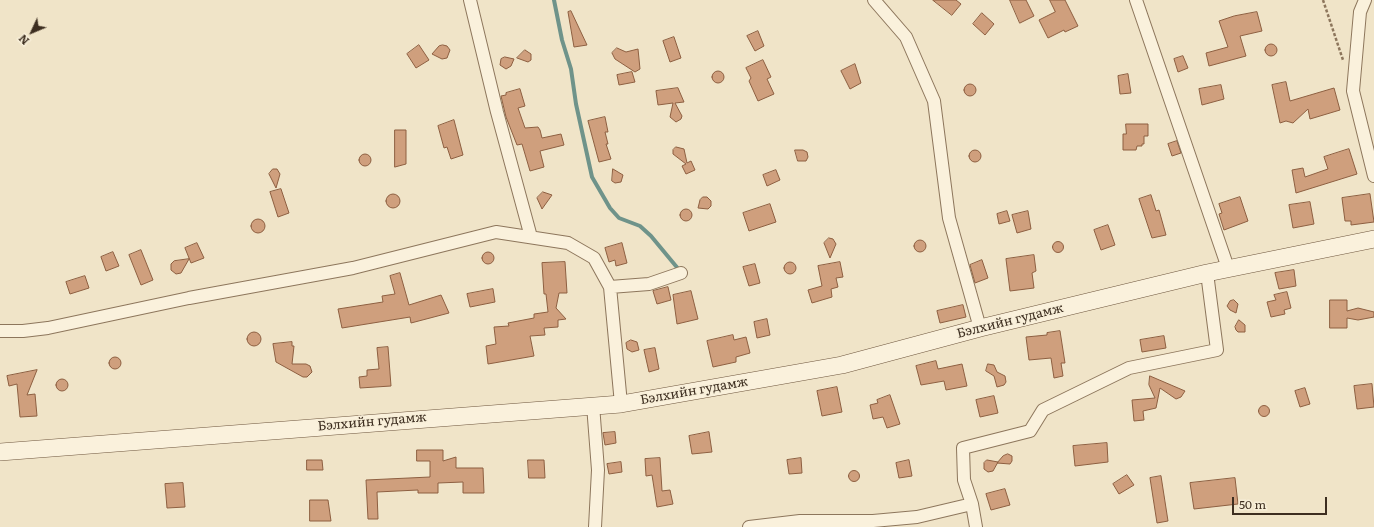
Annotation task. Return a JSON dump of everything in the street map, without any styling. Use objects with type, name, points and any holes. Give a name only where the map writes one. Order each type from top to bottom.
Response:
[{"type":"main road","name":"Бэлхийн гудамж","points":[[0,452],[621,404],[842,365],[980,328],[1208,272],[1374,239]]},
{"type":"street","points":[[470,0],[497,112],[531,238]]},
{"type":"street","points":[[874,0],[906,37],[934,101],[949,218],[980,328]]},
{"type":"street","points":[[1136,0],[1228,268]]},
{"type":"street","points":[[1365,0],[1360,12],[1353,91],[1374,176]]},
{"type":"street","points":[[0,331],[22,331],[48,328],[189,298],[353,268],[496,232],[568,243],[594,258],[610,287],[621,404]]},
{"type":"street","points":[[976,527],[972,504],[964,480],[963,448],[1030,431],[1043,410],[1129,368],[1217,350],[1208,272]]},
{"type":"street","points":[[610,287],[649,284],[681,273]]},
{"type":"street","points":[[593,405],[598,470],[595,527]]},
{"type":"street","points":[[749,527],[800,521],[873,524],[917,517],[972,504]]},
{"type":"path","points":[[1323,0],[1343,60]]},
{"type":"building","points":[[933,0],[956,0],[961,4],[952,15]]},
{"type":"building","points":[[1010,0],[1026,0],[1034,16],[1020,23]]},
{"type":"building","points":[[1050,0],[1065,0],[1078,26],[1065,32],[1064,30],[1048,38],[1039,20],[1055,12]]},
{"type":"building","points":[[571,11],[587,45],[574,47],[568,12]]},
{"type":"building","points":[[1257,12],[1262,31],[1240,36],[1246,56],[1209,66],[1206,53],[1228,47],[1219,21],[1234,16]]},
{"type":"building","points":[[982,13],[994,24],[985,35],[973,24]]},
{"type":"building","points":[[758,31],[764,46],[755,51],[747,36]]},
{"type":"building","points":[[674,37],[681,58],[670,62],[663,41]]},
{"type":"building","points":[[1269,44],[1273,44],[1277,50],[1273,56],[1269,56],[1265,52],[1265,48]]},
{"type":"building","points":[[419,45],[429,60],[416,68],[407,54]]},
{"type":"building","points":[[439,46],[447,46],[450,50],[447,58],[442,59],[432,54]]},
{"type":"building","points":[[617,48],[626,52],[638,49],[640,69],[635,72],[615,59],[612,53]]},
{"type":"building","points":[[525,50],[531,54],[531,60],[528,62],[517,58]]},
{"type":"building","points":[[1183,56],[1188,68],[1178,72],[1174,59]]},
{"type":"building","points":[[505,57],[514,59],[511,66],[506,69],[500,65],[501,59]]},
{"type":"building","points":[[763,60],[771,77],[767,79],[774,94],[758,101],[749,81],[751,78],[746,68]]},
{"type":"building","points":[[855,64],[861,83],[850,89],[841,71]]},
{"type":"building","points":[[716,71],[720,71],[724,77],[720,83],[716,83],[712,79],[712,75]]},
{"type":"building","points":[[632,72],[635,82],[619,85],[617,75]]},
{"type":"building","points":[[1128,74],[1131,93],[1120,94],[1118,76]]},
{"type":"building","points":[[1286,82],[1290,101],[1334,88],[1340,110],[1310,119],[1308,109],[1293,123],[1286,121],[1280,123],[1272,85]]},
{"type":"building","points":[[968,84],[972,84],[976,90],[972,96],[968,96],[964,92],[964,88]]},
{"type":"building","points":[[1221,85],[1224,99],[1202,105],[1199,89]]},
{"type":"building","points":[[678,88],[684,102],[675,103],[682,116],[681,119],[676,122],[670,117],[673,103],[658,105],[656,91]]},
{"type":"building","points":[[520,89],[525,106],[518,108],[525,128],[538,127],[542,138],[561,134],[564,145],[540,151],[544,167],[530,171],[522,144],[517,145],[506,117],[501,96]]},
{"type":"building","points":[[605,117],[608,132],[605,132],[608,144],[606,144],[611,159],[599,162],[588,121]]},
{"type":"building","points":[[454,120],[463,155],[451,159],[447,147],[444,148],[438,126]]},
{"type":"building","points":[[1126,124],[1148,124],[1148,136],[1144,136],[1144,144],[1142,144],[1142,146],[1137,146],[1136,150],[1123,150],[1123,134],[1126,134]]},
{"type":"building","points":[[395,130],[406,130],[406,164],[395,167]]},
{"type":"building","points":[[1177,141],[1181,153],[1172,156],[1168,144]]},
{"type":"building","points":[[676,147],[684,149],[687,163],[691,161],[695,170],[686,174],[682,166],[686,164],[673,154],[673,150]]},
{"type":"building","points":[[1349,149],[1357,174],[1296,193],[1292,170],[1303,168],[1305,177],[1328,169],[1324,157]]},
{"type":"building","points":[[795,150],[803,150],[807,152],[808,157],[806,161],[798,161]]},
{"type":"building","points":[[973,150],[977,150],[981,156],[977,162],[973,162],[969,158],[969,154]]},
{"type":"building","points":[[363,154],[367,154],[371,160],[367,166],[363,166],[359,162],[359,158]]},
{"type":"building","points":[[273,169],[277,169],[280,174],[276,188],[269,174]]},
{"type":"building","points":[[613,169],[623,175],[621,182],[615,183],[612,181]]},
{"type":"building","points":[[776,170],[780,180],[767,186],[763,175]]},
{"type":"building","points":[[281,189],[289,213],[278,217],[270,192]]},
{"type":"building","points":[[543,192],[552,195],[542,209],[537,198]]},
{"type":"building","points":[[393,194],[398,196],[400,201],[398,206],[393,208],[388,206],[386,201],[388,196]]},
{"type":"building","points":[[1370,194],[1374,222],[1351,225],[1351,221],[1345,221],[1342,198]]},
{"type":"building","points":[[1151,195],[1156,211],[1159,210],[1166,235],[1152,238],[1139,199]]},
{"type":"building","points":[[703,197],[707,197],[711,201],[711,206],[708,209],[698,208],[700,200]]},
{"type":"building","points":[[1240,197],[1248,221],[1224,230],[1219,214],[1222,213],[1219,204]]},
{"type":"building","points":[[1310,202],[1314,224],[1293,228],[1289,205]]},
{"type":"building","points":[[770,204],[776,222],[749,231],[743,213]]},
{"type":"building","points":[[684,209],[688,209],[692,215],[688,221],[684,221],[680,217],[680,213]]},
{"type":"building","points":[[1007,211],[1010,221],[999,224],[997,214]]},
{"type":"building","points":[[1028,211],[1031,229],[1017,233],[1012,215]]},
{"type":"building","points":[[255,219],[261,219],[265,223],[265,229],[261,233],[255,233],[251,229],[251,223]]},
{"type":"building","points":[[1108,225],[1115,245],[1101,250],[1094,230]]},
{"type":"building","points":[[829,238],[833,239],[836,244],[830,258],[824,243]]},
{"type":"building","points":[[918,240],[922,240],[926,246],[922,252],[918,252],[914,248],[914,244]]},
{"type":"building","points":[[1056,242],[1060,242],[1062,243],[1062,251],[1056,252],[1053,249],[1053,245]]},
{"type":"building","points":[[197,243],[204,258],[191,263],[185,248]]},
{"type":"building","points":[[622,243],[627,263],[616,266],[615,260],[609,262],[605,248]]},
{"type":"building","points":[[141,250],[153,280],[141,285],[129,255]]},
{"type":"building","points":[[113,252],[119,266],[106,271],[101,257]]},
{"type":"building","points":[[486,252],[490,252],[494,258],[490,264],[486,264],[482,260],[482,256]]},
{"type":"building","points":[[1034,255],[1036,271],[1032,273],[1034,288],[1010,291],[1006,259]]},
{"type":"building","points":[[189,259],[181,273],[176,274],[171,270],[171,264],[174,261]]},
{"type":"building","points":[[982,260],[988,278],[975,283],[970,265]]},
{"type":"building","points":[[565,262],[567,293],[559,293],[556,308],[566,319],[558,320],[558,327],[544,328],[545,335],[530,336],[534,356],[488,364],[486,346],[496,344],[494,327],[509,326],[508,323],[534,318],[534,314],[548,312],[546,294],[544,294],[542,263]]},
{"type":"building","points":[[788,262],[792,262],[796,268],[792,274],[788,274],[784,270],[784,266]]},
{"type":"building","points":[[840,262],[843,277],[836,278],[838,287],[831,289],[832,297],[812,303],[808,290],[822,286],[818,266]]},
{"type":"building","points":[[755,264],[760,283],[749,286],[743,267]]},
{"type":"building","points":[[1294,270],[1296,286],[1279,289],[1275,273]]},
{"type":"building","points":[[400,273],[409,305],[441,295],[449,313],[411,323],[410,317],[342,328],[338,309],[383,302],[382,296],[395,294],[390,276]]},
{"type":"building","points":[[85,276],[89,288],[70,294],[66,282]]},
{"type":"building","points":[[668,287],[671,300],[657,304],[653,291]]},
{"type":"building","points":[[493,289],[495,302],[470,307],[467,294]]},
{"type":"building","points":[[691,291],[698,319],[677,324],[673,295]]},
{"type":"building","points":[[1287,292],[1291,308],[1284,310],[1285,314],[1271,317],[1267,302],[1276,300],[1274,295]]},
{"type":"building","points":[[1234,300],[1238,304],[1236,313],[1230,310],[1227,306],[1230,301]]},
{"type":"building","points":[[1330,300],[1347,300],[1347,311],[1358,308],[1374,312],[1374,317],[1358,320],[1347,318],[1347,328],[1330,328]]},
{"type":"building","points":[[963,305],[966,317],[940,323],[937,311]]},
{"type":"building","points":[[767,319],[770,335],[757,338],[754,322]]},
{"type":"building","points":[[1239,320],[1245,325],[1245,332],[1238,332],[1236,330],[1235,327]]},
{"type":"building","points":[[1060,331],[1065,363],[1061,363],[1063,376],[1054,378],[1051,358],[1029,360],[1026,337],[1047,335],[1047,333]]},
{"type":"building","points":[[251,332],[257,332],[261,336],[261,342],[257,346],[251,346],[247,342],[247,336]]},
{"type":"building","points":[[733,335],[734,340],[746,337],[750,353],[736,357],[736,362],[713,367],[707,341]]},
{"type":"building","points":[[1164,336],[1166,348],[1142,352],[1140,340]]},
{"type":"building","points":[[631,340],[637,342],[639,350],[632,352],[627,349],[626,343]]},
{"type":"building","points":[[292,342],[292,346],[294,346],[292,364],[306,364],[310,366],[312,372],[307,377],[303,377],[276,362],[273,344]]},
{"type":"building","points":[[388,347],[391,386],[360,388],[359,377],[367,376],[367,370],[379,369],[377,348]]},
{"type":"building","points":[[655,348],[659,369],[649,372],[644,350]]},
{"type":"building","points":[[113,357],[117,357],[121,363],[117,369],[113,369],[109,365],[109,361]]},
{"type":"building","points":[[936,361],[938,369],[962,364],[967,386],[946,390],[944,381],[921,385],[916,366]]},
{"type":"building","points":[[988,364],[994,365],[997,372],[1005,376],[1006,382],[1004,385],[997,387],[994,376],[986,371]]},
{"type":"building","points":[[37,370],[27,395],[35,394],[37,416],[20,417],[17,384],[9,386],[7,376]]},
{"type":"building","points":[[1150,376],[1185,391],[1181,397],[1176,399],[1160,388],[1156,408],[1143,411],[1144,420],[1134,421],[1132,400],[1155,398],[1149,385]]},
{"type":"building","points":[[60,379],[64,379],[68,385],[64,391],[60,391],[56,387],[56,383]]},
{"type":"building","points":[[1372,384],[1374,407],[1357,409],[1354,386]]},
{"type":"building","points":[[837,387],[842,412],[822,416],[817,391]]},
{"type":"building","points":[[1305,388],[1310,404],[1300,407],[1295,391]]},
{"type":"building","points":[[890,395],[900,424],[887,428],[883,417],[873,419],[870,405],[878,403],[877,400]]},
{"type":"building","points":[[994,396],[998,413],[980,417],[976,400]]},
{"type":"building","points":[[1264,405],[1268,407],[1270,411],[1268,415],[1264,417],[1260,415],[1258,411],[1260,407]]},
{"type":"building","points":[[615,432],[616,443],[605,445],[603,433]]},
{"type":"building","points":[[709,432],[712,452],[692,454],[689,436]]},
{"type":"building","points":[[1107,443],[1108,462],[1075,466],[1073,446]]},
{"type":"building","points":[[417,450],[443,450],[443,461],[456,457],[456,468],[483,468],[484,493],[463,493],[463,482],[438,483],[438,493],[418,493],[418,490],[377,492],[378,519],[368,519],[366,480],[430,477],[430,461],[417,461]]},
{"type":"building","points":[[1008,454],[1012,456],[1012,461],[1010,464],[997,463],[1003,456]]},
{"type":"building","points":[[660,458],[662,491],[670,490],[673,504],[657,507],[652,475],[646,476],[645,459]]},
{"type":"building","points":[[801,458],[802,473],[789,474],[787,460]]},
{"type":"building","points":[[307,460],[322,460],[323,470],[307,470]]},
{"type":"building","points":[[528,460],[544,460],[545,478],[529,478]]},
{"type":"building","points":[[909,460],[912,476],[899,478],[896,463]]},
{"type":"building","points":[[987,460],[998,462],[993,471],[988,472],[984,469],[984,463]]},
{"type":"building","points":[[621,462],[622,472],[609,474],[607,464]]},
{"type":"building","points":[[852,471],[856,471],[858,472],[858,480],[852,481],[849,478],[849,474]]},
{"type":"building","points":[[1127,475],[1134,485],[1119,494],[1113,484]]},
{"type":"building","points":[[1161,476],[1168,521],[1157,523],[1150,478]]},
{"type":"building","points":[[1235,478],[1238,504],[1194,509],[1190,483]]},
{"type":"building","points":[[183,483],[185,507],[167,508],[165,484]]},
{"type":"building","points":[[1005,489],[1010,505],[991,510],[986,494]]},
{"type":"building","points":[[310,500],[328,500],[331,521],[310,521]]},
{"type":"waterway","points":[[554,0],[562,40],[571,69],[576,104],[592,177],[610,208],[619,218],[640,226],[651,236],[680,271]]}]
